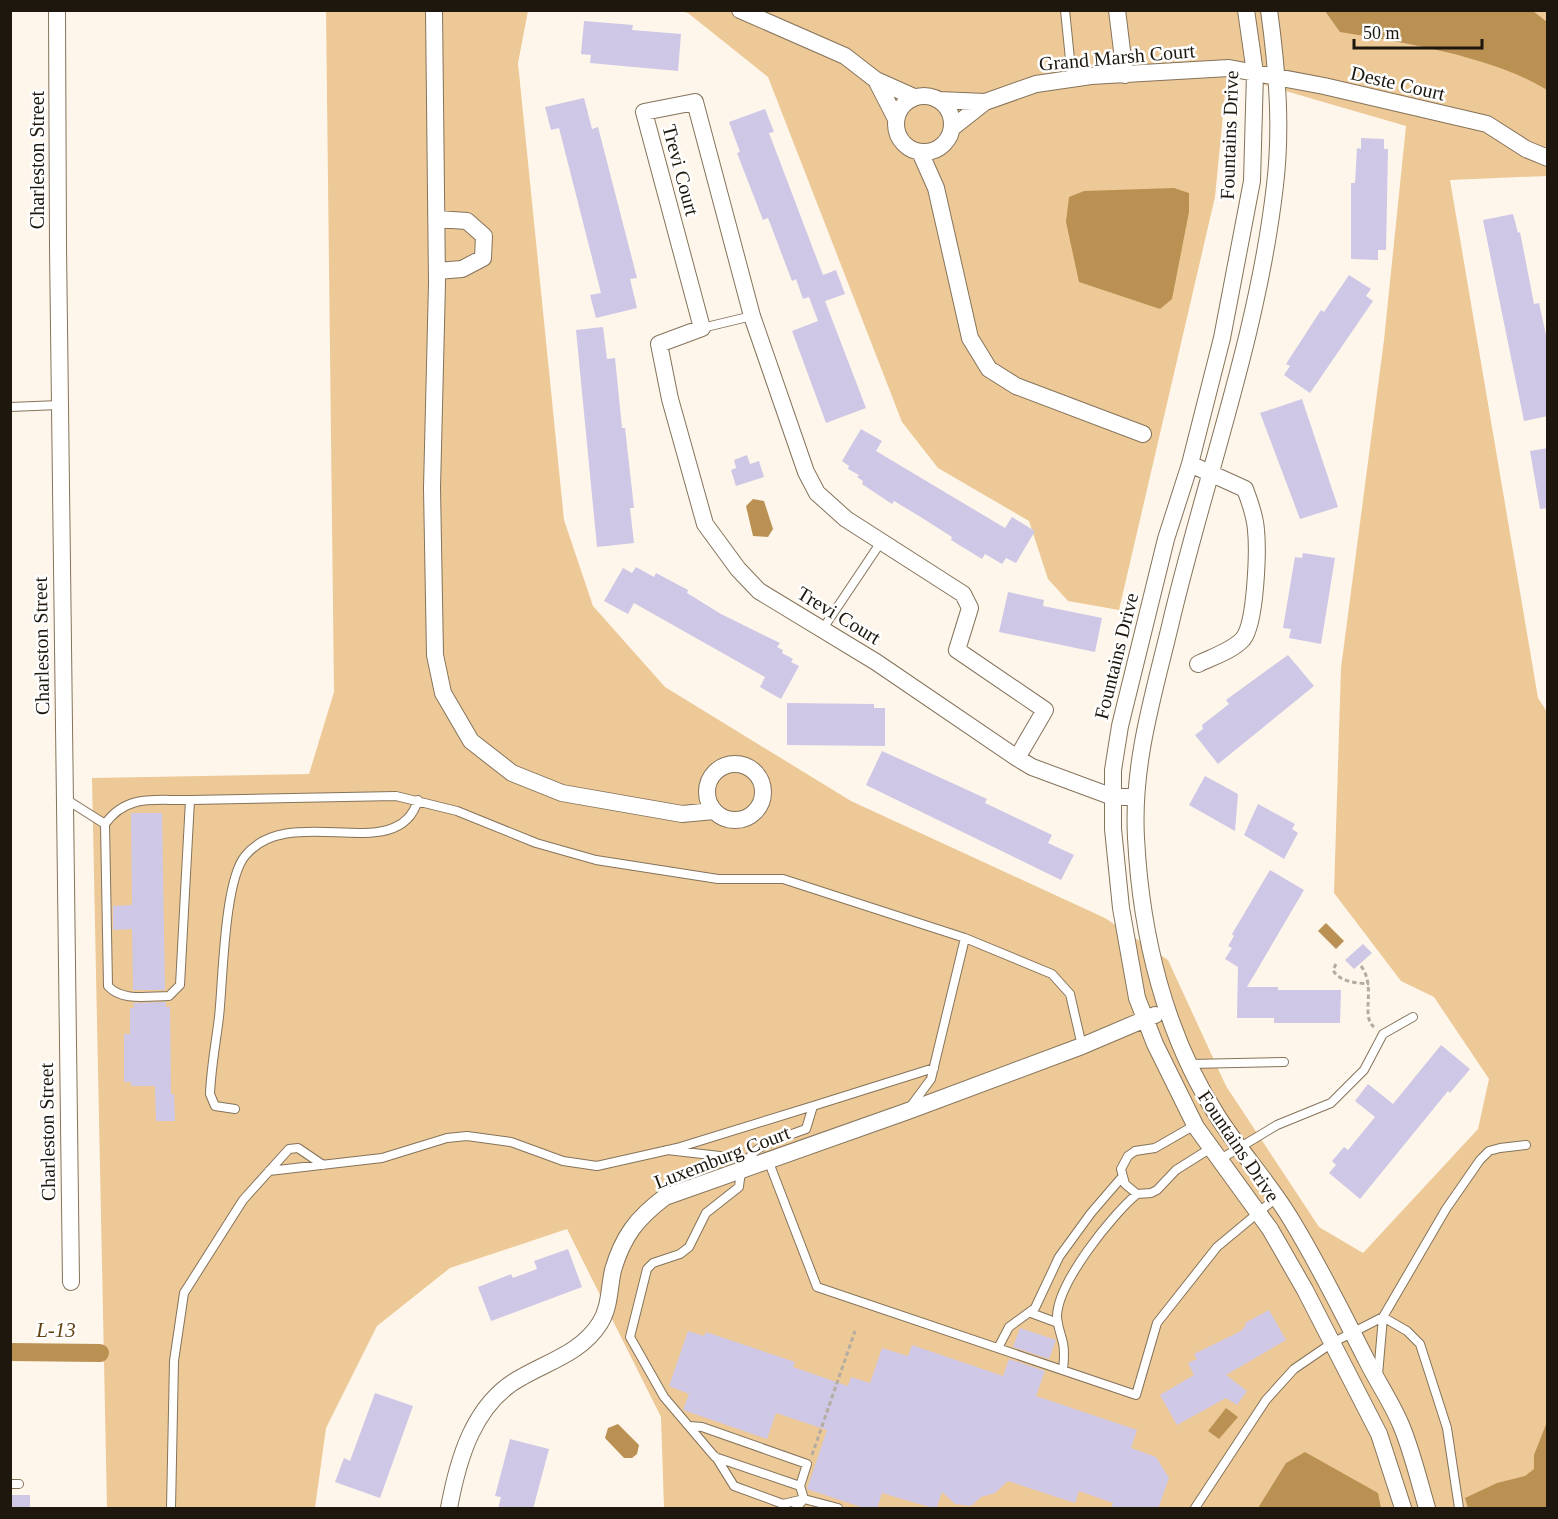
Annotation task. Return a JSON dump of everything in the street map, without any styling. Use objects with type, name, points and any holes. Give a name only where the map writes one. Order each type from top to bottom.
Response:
[{"type":"street","name":"Charleston Street","points":[[57,10],[63,798],[71,1282]]},
{"type":"street","points":[[434,10],[437,271],[432,488],[435,655],[442,693],[471,741],[512,773],[562,793],[682,814],[714,811]]},
{"type":"street","points":[[740,10],[844,56],[876,80],[914,98]]},
{"type":"street","points":[[1117,10],[1125,75]]},
{"type":"street","name":"Fountains Drive","points":[[1246,10],[1255,72],[1252,181],[1222,338],[1190,464],[1166,539],[1119,726],[1113,770],[1113,829],[1121,908],[1137,998],[1145,1019],[1195,1125],[1257,1212],[1299,1278],[1379,1434],[1402,1509]]},
{"type":"street","name":"Fountains Drive","points":[[1269,10],[1278,77],[1275,183],[1270,217],[1245,344],[1211,474],[1189,545],[1143,728],[1137,773],[1136,838],[1144,904],[1160,993],[1190,1064],[1216,1115],[1276,1198],[1318,1266],[1401,1425],[1427,1509]]},
{"type":"street","name":"Grand Marsh Court","points":[[952,128],[985,102],[1036,84],[1072,79],[1229,68],[1255,72]]},
{"type":"street","name":"Deste Court","points":[[1255,72],[1487,124],[1526,149],[1548,158]]},
{"type":"street","points":[[876,80],[896,119],[896,128],[904,144],[920,152],[940,148]]},
{"type":"street","points":[[896,119],[905,103],[923,96],[939,100],[948,109],[952,128],[950,136],[940,148],[936,188]]},
{"type":"street","name":"Grand Marsh Court","points":[[939,100],[985,102]]},
{"type":"street","name":"Trevi Court","points":[[1017,758],[1045,710],[957,650],[970,608],[963,594],[846,519],[817,492],[806,472],[752,316],[695,102],[644,112],[702,328],[659,344],[670,399],[705,524],[719,546],[759,591],[876,662],[1017,758],[1032,767],[1113,797],[1136,797]]},
{"type":"street","name":"Deste Court","points":[[1526,149],[1548,172]]},
{"type":"street","points":[[920,152],[936,188],[970,338],[989,369],[1016,386],[1143,434]]},
{"type":"street","points":[[437,219],[467,221],[484,236],[483,258],[462,269],[437,271]]},
{"type":"street","points":[[1190,464],[1245,489],[1256,529],[1256,562],[1251,611],[1243,639],[1198,664]]},
{"type":"street","name":"Luxemburg Court","points":[[449,1509],[455,1473],[472,1430],[491,1400],[519,1378],[585,1344],[601,1322],[609,1300],[613,1270],[623,1244],[641,1215],[665,1197],[743,1165],[770,1160],[908,1111],[1082,1046],[1167,1010]]},
{"type":"street","points":[[1299,1278],[1318,1266]]},
{"type":"lane","points":[[1065,10],[1072,79]]},
{"type":"lane","points":[[702,328],[752,316]]},
{"type":"lane","points":[[10,407],[59,405]]},
{"type":"lane","points":[[822,630],[881,542]]},
{"type":"lane","points":[[190,800],[180,985],[169,996],[124,997],[114,993],[108,986],[105,824],[115,810],[129,802],[190,800],[396,796],[457,811],[536,843],[596,860],[718,879],[783,879],[965,938],[1052,974],[1070,994],[1082,1046]]},
{"type":"lane","points":[[63,798],[105,824]]},
{"type":"lane","points":[[235,1109],[215,1106],[210,1094],[227,933],[238,867],[253,848],[279,833],[388,832],[415,810],[418,800]]},
{"type":"lane","points":[[908,1111],[931,1079],[965,938]]},
{"type":"lane","points":[[1063,1370],[1064,1346],[1058,1323],[1058,1308],[1091,1245],[1107,1224],[1137,1194],[1157,1190],[1176,1170],[1215,1154],[1239,1148],[1277,1125],[1332,1103],[1364,1070],[1383,1034],[1413,1017]]},
{"type":"lane","points":[[1190,1064],[1284,1062]]},
{"type":"lane","points":[[268,1171],[382,1158],[447,1138],[467,1136],[511,1142],[580,1165],[597,1166],[667,1150],[934,1068]]},
{"type":"lane","points":[[813,1106],[806,1129],[750,1153],[743,1165],[739,1187],[706,1213],[689,1247],[680,1254],[653,1263],[647,1269],[630,1337],[664,1397],[716,1457],[734,1486],[783,1504],[804,1498],[838,1509]]},
{"type":"lane","points":[[1137,1194],[1130,1190],[1122,1177],[1121,1169],[1128,1156],[1135,1151],[1155,1148],[1195,1125]]},
{"type":"lane","points":[[1377,1381],[1383,1317],[1446,1209],[1480,1160],[1489,1151],[1526,1145]]},
{"type":"lane","points":[[171,1509],[173,1371],[184,1293],[243,1200],[292,1147],[298,1148],[323,1165]]},
{"type":"lane","points":[[667,1150],[743,1165]]},
{"type":"lane","points":[[770,1160],[818,1287],[1136,1395],[1157,1323],[1217,1247],[1276,1198]]},
{"type":"lane","points":[[998,1348],[1009,1327],[1031,1313],[1059,1257],[1091,1213],[1122,1177]]},
{"type":"lane","points":[[1031,1313],[1058,1323]]},
{"type":"lane","points":[[1196,1509],[1266,1400],[1294,1369],[1332,1343],[1383,1317]]},
{"type":"lane","points":[[1383,1317],[1407,1331],[1419,1344],[1447,1428],[1459,1509]]},
{"type":"lane","points":[[690,1426],[702,1427],[807,1464],[800,1486],[804,1498]]},
{"type":"lane","points":[[716,1457],[800,1486]]},
{"type":"lane","points":[[796,1509],[804,1498]]},
{"type":"path","points":[[1336,964],[1333,970],[1337,977],[1349,982],[1369,984]]},
{"type":"path","points":[[1361,966],[1367,974],[1369,984],[1366,1013],[1369,1023],[1383,1034]]},
{"type":"path","points":[[807,1464],[855,1331]]},
{"type":"shaded area","points":[[326,11],[528,11],[518,63],[564,520],[593,606],[665,687],[851,801],[1105,918],[1168,960],[1226,1086],[1319,1227],[1363,1253],[1478,1129],[1489,1079],[1434,997],[1401,981],[1334,893],[1341,668],[1384,340],[1406,126],[1227,74],[1215,197],[1119,610],[1068,601],[1048,579],[1029,521],[938,468],[902,422],[768,77],[688,13],[681,11],[1547,11],[1547,176],[1450,180],[1538,698],[1547,712],[1547,1508],[664,1508],[661,1417],[567,1229],[450,1268],[377,1326],[326,1428],[315,1508],[107,1508],[92,778],[309,774],[334,692]]},
{"type":"shaded area","points":[[1325,11],[1533,11],[1547,22],[1547,90],[1501,68],[1447,52],[1340,32]]},
{"type":"shaded area","points":[[1174,188],[1189,193],[1189,212],[1172,299],[1160,309],[1079,282],[1066,222],[1069,197],[1084,191]]},
{"type":"shaded area","points":[[753,499],[764,501],[773,529],[768,537],[753,536],[746,506]]},
{"type":"shaded area","points":[[1326,923],[1344,941],[1336,949],[1318,931]]},
{"type":"shaded area","points":[[1226,1408],[1238,1417],[1219,1439],[1208,1431]]},
{"type":"shaded area","points":[[1547,1422],[1547,1508],[1468,1508],[1465,1498],[1497,1483],[1525,1476],[1534,1469],[1534,1455]]},
{"type":"shaded area","points":[[618,1424],[639,1445],[637,1454],[632,1458],[624,1458],[605,1438],[608,1428]]},
{"type":"shaded area","points":[[1305,1452],[1378,1493],[1381,1508],[1258,1508],[1286,1463]]},
{"type":"building","points":[[584,21],[633,25],[632,30],[681,34],[678,71],[590,63],[591,55],[581,54]]},
{"type":"building","points":[[584,98],[592,129],[598,127],[637,278],[630,279],[637,308],[596,318],[590,295],[601,293],[559,128],[551,130],[545,107]]},
{"type":"building","points":[[765,109],[774,132],[769,133],[823,275],[836,270],[845,294],[825,301],[866,408],[826,423],[792,331],[818,321],[809,297],[803,299],[796,279],[792,281],[768,218],[763,220],[737,153],[740,152],[729,122]]},
{"type":"building","points":[[1361,138],[1384,139],[1384,149],[1388,149],[1386,250],[1378,250],[1378,260],[1351,259],[1351,183],[1355,183],[1357,148],[1361,149]]},
{"type":"building","points":[[1513,214],[1518,233],[1520,232],[1534,304],[1539,303],[1548,344],[1548,416],[1524,421],[1483,220]]},
{"type":"building","points":[[1349,275],[1371,289],[1366,296],[1373,301],[1310,393],[1284,375],[1290,366],[1286,364],[1321,310],[1324,312]]},
{"type":"building","points":[[603,327],[607,359],[615,358],[622,428],[625,428],[634,508],[630,508],[634,543],[597,547],[576,330]]},
{"type":"building","points":[[1302,399],[1338,507],[1300,519],[1260,413]]},
{"type":"building","points":[[861,429],[882,441],[876,451],[1005,528],[1012,517],[1035,531],[1016,563],[1006,558],[1002,564],[985,554],[982,559],[919,516],[894,501],[892,504],[862,484],[863,481],[857,477],[859,475],[848,469],[849,466],[842,461]]},
{"type":"building","points":[[1548,448],[1548,508],[1540,509],[1530,451]]},
{"type":"building","points":[[747,455],[750,464],[759,461],[764,477],[736,486],[731,470],[736,468],[734,460]]},
{"type":"building","points":[[1303,553],[1335,558],[1321,644],[1289,638],[1291,629],[1283,628],[1295,557],[1302,558]]},
{"type":"building","points":[[636,567],[654,577],[656,573],[688,590],[687,593],[721,614],[780,643],[777,647],[793,659],[791,662],[799,666],[781,699],[760,687],[765,677],[634,603],[628,614],[604,601],[623,568],[632,573]]},
{"type":"building","points":[[1008,592],[1044,600],[1043,606],[1102,618],[1095,652],[999,632]]},
{"type":"building","points":[[1288,655],[1314,686],[1218,764],[1195,735],[1203,729],[1202,725],[1229,704],[1226,700]]},
{"type":"building","points":[[787,703],[874,704],[874,708],[885,708],[885,746],[787,745]]},
{"type":"building","points":[[882,751],[987,799],[985,803],[1052,835],[1048,843],[1074,855],[1061,880],[866,785]]},
{"type":"building","points":[[1205,776],[1238,794],[1235,831],[1189,805]]},
{"type":"building","points":[[1258,804],[1295,824],[1292,829],[1298,833],[1284,859],[1244,835]]},
{"type":"building","points":[[131,813],[162,813],[165,990],[133,990],[132,929],[113,930],[113,906],[132,905]]},
{"type":"building","points":[[1270,870],[1304,890],[1247,987],[1278,987],[1278,990],[1341,990],[1340,1023],[1274,1023],[1274,1018],[1237,1018],[1238,967],[1225,959],[1232,948],[1228,946],[1234,936],[1232,934]]},
{"type":"building","points":[[1363,944],[1372,953],[1354,969],[1345,960]]},
{"type":"building","points":[[166,1002],[166,1007],[170,1007],[171,1094],[174,1094],[175,1121],[156,1121],[155,1086],[131,1086],[131,1082],[124,1082],[124,1034],[130,1034],[130,1008],[134,1008],[133,1003]]},
{"type":"building","points":[[1441,1045],[1470,1069],[1450,1093],[1448,1091],[1360,1199],[1329,1173],[1336,1165],[1332,1161],[1344,1147],[1348,1150],[1375,1117],[1355,1101],[1368,1084],[1393,1104]]},
{"type":"building","points":[[568,1249],[582,1287],[491,1321],[478,1287],[511,1274],[513,1278],[537,1269],[534,1261]]},
{"type":"building","points":[[1269,1310],[1286,1340],[1226,1375],[1247,1391],[1237,1405],[1226,1398],[1177,1425],[1160,1395],[1194,1375],[1188,1363],[1197,1359],[1194,1354],[1241,1331],[1245,1323]]},
{"type":"building","points":[[1020,1328],[1056,1340],[1049,1359],[1013,1347]]},
{"type":"building","points":[[688,1331],[704,1336],[706,1332],[795,1362],[793,1367],[848,1386],[851,1377],[870,1383],[882,1348],[908,1356],[912,1345],[1003,1376],[1009,1359],[1045,1371],[1036,1396],[1137,1430],[1131,1448],[1156,1457],[1169,1478],[1158,1509],[1111,1509],[1113,1503],[1079,1491],[1075,1503],[1008,1481],[995,1493],[981,1497],[971,1506],[955,1504],[942,1492],[936,1509],[882,1493],[877,1509],[867,1509],[807,1489],[827,1430],[776,1413],[767,1439],[683,1410],[689,1394],[669,1386]]},
{"type":"building","points":[[375,1393],[413,1406],[380,1498],[335,1482],[344,1458],[350,1461]]},
{"type":"building","points":[[510,1439],[549,1449],[533,1509],[498,1509],[501,1497],[495,1496]]},
{"type":"building","points":[[10,1495],[30,1495],[30,1509],[10,1509]]},
{"type":"waterway","name":"L-13","points":[[10,1352],[100,1353]]}]
